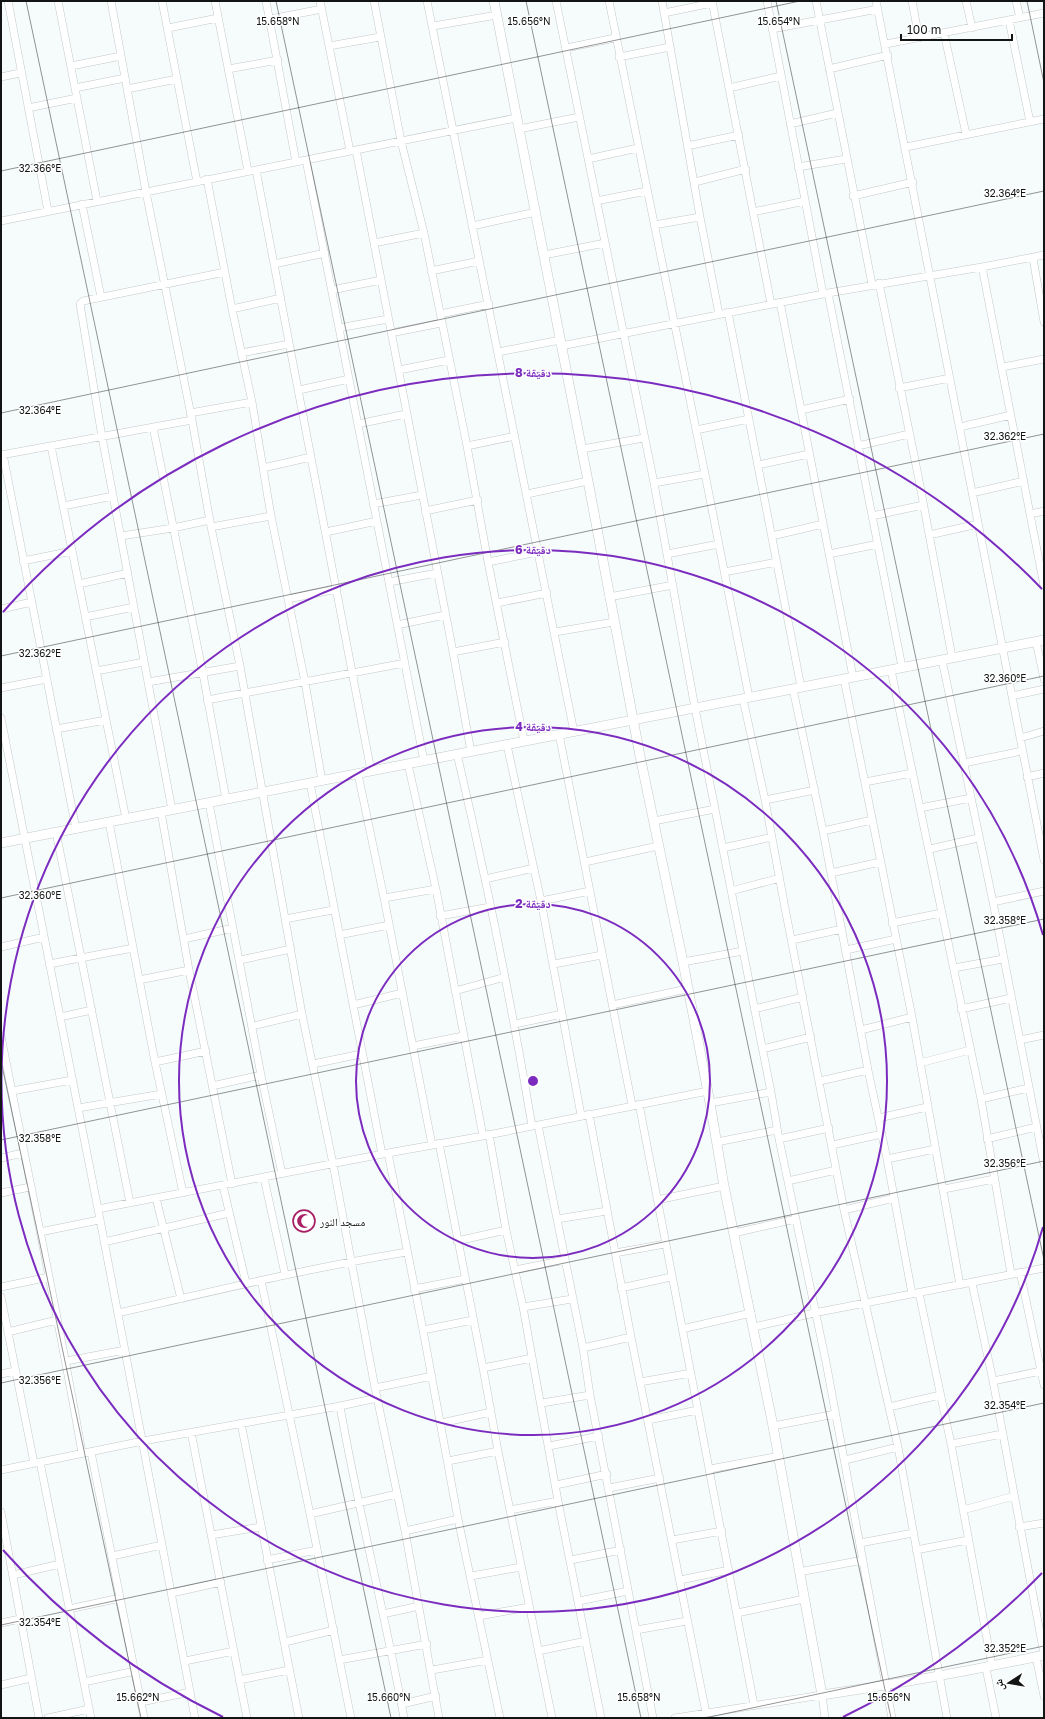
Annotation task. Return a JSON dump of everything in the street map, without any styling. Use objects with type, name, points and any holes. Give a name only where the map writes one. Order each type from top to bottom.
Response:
[{"type":"street","points":[[8,1],[20,73],[48,211]]},
{"type":"street","points":[[58,1],[97,201]]},
{"type":"street","points":[[111,1],[146,192],[191,417],[210,524],[240,666],[302,1014],[333,1164],[375,1388],[427,1644],[439,1718]]},
{"type":"street","points":[[162,1],[197,182]]},
{"type":"street","points":[[215,1],[248,171]]},
{"type":"street","points":[[266,1],[296,162]]},
{"type":"street","points":[[320,1],[374,243],[471,752]]},
{"type":"street","points":[[374,1],[401,141],[432,270],[441,323],[478,500],[488,562],[524,741]]},
{"type":"street","points":[[427,1],[574,732]]},
{"type":"street","points":[[494,1],[582,449],[633,720],[683,962],[687,989],[708,1091],[724,1186],[754,1327],[779,1456],[825,1718]]},
{"type":"street","points":[[556,1],[654,483],[695,708],[771,1092],[777,1130],[845,1460],[892,1718]]},
{"type":"street","points":[[609,1],[615,38],[675,323],[719,544],[765,800],[836,1170],[898,1447],[947,1718]]},
{"type":"street","points":[[662,1],[700,217],[720,314]]},
{"type":"street","points":[[767,1],[798,167],[850,399],[902,667]]},
{"type":"street","points":[[816,1],[853,196],[875,284],[909,434],[952,657]]},
{"type":"street","points":[[876,1],[913,182],[1044,860]]},
{"type":"street","points":[[912,1],[919,38]]},
{"type":"street","points":[[966,1],[972,28]]},
{"type":"street","points":[[1016,1],[1020,18]]},
{"type":"street","points":[[664,13],[712,2],[746,169],[771,304]]},
{"type":"street","points":[[270,19],[322,9]]},
{"type":"street","points":[[772,28],[878,9]]},
{"type":"street","points":[[886,44],[1044,13]]},
{"type":"street","points":[[433,26],[496,15]]},
{"type":"street","points":[[168,28],[218,18]]},
{"type":"street","points":[[1009,20],[1030,122]]},
{"type":"street","points":[[944,33],[966,134]]},
{"type":"street","points":[[329,46],[380,37]]},
{"type":"street","points":[[566,48],[615,38]]},
{"type":"street","points":[[619,56],[670,47]]},
{"type":"street","points":[[829,69],[888,55]]},
{"type":"street","points":[[71,66],[121,56]]},
{"type":"street","points":[[228,68],[278,60]]},
{"type":"street","points":[[1,77],[20,73]]},
{"type":"street","points":[[729,88],[781,76]]},
{"type":"street","points":[[75,88],[125,78]]},
{"type":"street","points":[[127,88],[177,79]]},
{"type":"street","points":[[28,108],[77,98]]},
{"type":"street","points":[[790,124],[837,113]]},
{"type":"street","points":[[519,129],[579,117]]},
{"type":"street","points":[[1,221],[516,118]]},
{"type":"street","points":[[906,147],[1044,119]]},
{"type":"street","points":[[687,146],[739,135]]},
{"type":"street","points":[[588,159],[638,148]]},
{"type":"street","points":[[798,167],[846,159]]},
{"type":"street","points":[[306,160],[424,761]]},
{"type":"street","points":[[695,182],[746,169]]},
{"type":"street","points":[[256,170],[336,590],[354,673],[371,771]]},
{"type":"street","points":[[207,180],[252,402],[271,516],[305,682],[322,781]]},
{"type":"street","points":[[853,196],[913,182]]},
{"type":"street","points":[[596,202],[646,191]]},
{"type":"street","points":[[753,212],[805,201]]},
{"type":"street","points":[[82,204],[101,297]]},
{"type":"street","points":[[472,226],[536,212]]},
{"type":"street","points":[[654,225],[700,217]]},
{"type":"street","points":[[374,243],[424,233]]},
{"type":"street","points":[[544,255],[605,243]]},
{"type":"street","points":[[274,264],[325,254]]},
{"type":"street","points":[[498,352],[623,334],[826,293],[931,276],[1044,255]]},
{"type":"street","points":[[1032,258],[1044,322]]},
{"type":"street","points":[[432,270],[479,261]]},
{"type":"street","points":[[982,267],[1044,586]]},
{"type":"street","points":[[172,810],[102,437],[80,304],[83,301],[101,297],[225,272]]},
{"type":"street","points":[[332,290],[381,280]]},
{"type":"street","points":[[232,309],[281,298]]},
{"type":"street","points":[[780,302],[829,554],[865,782],[912,1017],[960,1285]]},
{"type":"street","points":[[440,314],[489,304]]},
{"type":"street","points":[[728,312],[777,562],[815,790],[912,1294]]},
{"type":"street","points":[[339,328],[388,319]]},
{"type":"street","points":[[391,333],[441,323]]},
{"type":"street","points":[[241,353],[289,344]]},
{"type":"street","points":[[1002,367],[1044,359]]},
{"type":"street","points":[[399,370],[449,360]]},
{"type":"street","points":[[899,388],[950,378]]},
{"type":"street","points":[[299,390],[349,379]]},
{"type":"street","points":[[801,410],[850,399]]},
{"type":"street","points":[[76,829],[2,454],[153,427],[252,402]]},
{"type":"street","points":[[358,424],[406,414]]},
{"type":"street","points":[[960,427],[1011,415]]},
{"type":"street","points":[[696,430],[749,419]]},
{"type":"street","points":[[153,427],[203,674],[226,799]]},
{"type":"street","points":[[858,446],[909,434]]},
{"type":"street","points":[[467,446],[515,436]]},
{"type":"street","points":[[582,449],[644,438]]},
{"type":"street","points":[[51,446],[126,819]]},
{"type":"street","points":[[758,465],[810,454]]},
{"type":"street","points":[[264,468],[311,457]]},
{"type":"street","points":[[654,483],[705,474]]},
{"type":"street","points":[[972,493],[1024,481]]},
{"type":"street","points":[[527,494],[588,482]]},
{"type":"street","points":[[373,504],[422,495]]},
{"type":"street","points":[[63,506],[113,496]]},
{"type":"street","points":[[425,511],[478,500]]},
{"type":"street","points":[[872,516],[923,505]]},
{"type":"street","points":[[1030,514],[1044,512]]},
{"type":"street","points":[[121,536],[271,516]]},
{"type":"street","points":[[326,532],[377,521]]},
{"type":"street","points":[[772,536],[823,524]]},
{"type":"street","points":[[929,535],[978,524]]},
{"type":"street","points":[[667,554],[719,544]]},
{"type":"street","points":[[829,554],[878,544]]},
{"type":"street","points":[[23,561],[72,551]]},
{"type":"street","points":[[488,562],[538,552]]},
{"type":"street","points":[[724,572],[777,562]]},
{"type":"street","points":[[79,584],[128,573]]},
{"type":"street","points":[[389,582],[437,573]]},
{"type":"street","points":[[609,597],[673,585]]},
{"type":"street","points":[[288,599],[336,590]]},
{"type":"street","points":[[497,603],[547,592]]},
{"type":"street","points":[[1,609],[32,602]]},
{"type":"street","points":[[85,617],[134,607]]},
{"type":"street","points":[[397,625],[445,615]]},
{"type":"street","points":[[555,632],[614,622]]},
{"type":"street","points":[[1,843],[1040,641],[1044,679]]},
{"type":"street","points":[[453,652],[505,642]]},
{"type":"street","points":[[942,660],[978,838],[993,902],[1010,998],[1020,1040],[1028,1088],[1044,1164]]},
{"type":"street","points":[[96,671],[144,662]]},
{"type":"street","points":[[207,700],[405,663]]},
{"type":"street","points":[[148,682],[203,674],[240,666]]},
{"type":"street","points":[[891,670],[912,773],[930,849],[961,1009],[981,1099],[1012,1274]]},
{"type":"street","points":[[1,688],[47,679]]},
{"type":"street","points":[[1012,696],[1044,689]]},
{"type":"street","points":[[1,718],[98,1209],[195,1718]]},
{"type":"street","points":[[56,729],[106,720]]},
{"type":"street","points":[[1020,738],[1044,731]]},
{"type":"street","points":[[559,734],[612,1005],[657,1200],[722,1531],[754,1705]]},
{"type":"street","points":[[507,744],[554,964],[562,1014],[607,1211],[706,1713]]},
{"type":"street","points":[[964,763],[1022,751]]},
{"type":"street","points":[[456,754],[485,879],[535,1126],[557,1219],[583,1348],[590,1395],[610,1488],[628,1591],[653,1718]]},
{"type":"street","points":[[408,764],[436,889],[463,1036],[523,1307],[542,1403],[558,1501],[571,1560],[601,1718]]},
{"type":"street","points":[[865,782],[912,773]]},
{"type":"street","points":[[1028,777],[1044,773]]},
{"type":"street","points":[[358,774],[413,1046],[484,1368],[498,1451],[552,1718]]},
{"type":"street","points":[[310,783],[353,1005],[361,1054],[407,1252],[441,1423],[458,1519],[500,1718]]},
{"type":"street","points":[[765,800],[815,790]]},
{"type":"street","points":[[920,808],[971,798]]},
{"type":"street","points":[[209,803],[261,1074],[282,1174]]},
{"type":"street","points":[[654,822],[715,809]]},
{"type":"street","points":[[161,812],[189,970],[232,1184]]},
{"type":"street","points":[[823,830],[872,820]]},
{"type":"street","points":[[109,822],[155,1062],[183,1193]]},
{"type":"street","points":[[56,832],[130,1203]]},
{"type":"street","points":[[723,848],[772,837]]},
{"type":"street","points":[[930,849],[978,838]]},
{"type":"street","points":[[585,862],[658,846]]},
{"type":"street","points":[[831,873],[880,862]]},
{"type":"street","points":[[485,879],[534,868]]},
{"type":"street","points":[[731,891],[780,878]]},
{"type":"street","points":[[384,898],[436,889]]},
{"type":"street","points":[[993,902],[1044,891]]},
{"type":"street","points":[[541,901],[590,892]]},
{"type":"street","points":[[440,916],[490,907]]},
{"type":"street","points":[[285,919],[334,910]]},
{"type":"street","points":[[892,922],[942,913]]},
{"type":"street","points":[[339,935],[389,924]]},
{"type":"street","points":[[184,939],[233,928]]},
{"type":"street","points":[[792,940],[842,929]]},
{"type":"street","points":[[1,947],[44,937]]},
{"type":"street","points":[[846,950],[896,939]]},
{"type":"street","points":[[50,964],[133,948]]},
{"type":"street","points":[[240,960],[290,949]]},
{"type":"street","points":[[683,962],[743,951]]},
{"type":"street","points":[[554,964],[602,955]]},
{"type":"street","points":[[954,968],[1003,959]]},
{"type":"street","points":[[139,980],[189,970]]},
{"type":"street","points":[[455,991],[505,977]]},
{"type":"street","points":[[612,1005],[687,989]]},
{"type":"street","points":[[353,1005],[402,993]]},
{"type":"street","points":[[754,1009],[803,997]]},
{"type":"street","points":[[961,1009],[1010,998]]},
{"type":"street","points":[[60,1017],[92,1010]]},
{"type":"street","points":[[253,1026],[302,1014]]},
{"type":"street","points":[[515,1024],[562,1014]]},
{"type":"street","points":[[861,1030],[912,1017]]},
{"type":"street","points":[[1020,1040],[1044,1035]]},
{"type":"street","points":[[1,1036],[23,1153],[58,1320],[82,1453]]},
{"type":"street","points":[[413,1046],[463,1036]]},
{"type":"street","points":[[762,1049],[811,1037]]},
{"type":"street","points":[[920,1063],[970,1050]]},
{"type":"street","points":[[155,1062],[206,1051]]},
{"type":"street","points":[[313,1064],[361,1054]]},
{"type":"street","points":[[820,1081],[868,1070]]},
{"type":"street","points":[[212,1086],[261,1074]]},
{"type":"street","points":[[12,1091],[72,1080]]},
{"type":"street","points":[[981,1099],[1028,1088]]},
{"type":"street","points":[[98,1209],[264,1178],[385,1153],[535,1126],[585,1114],[708,1091]]},
{"type":"street","points":[[710,1103],[771,1092]]},
{"type":"street","points":[[78,1108],[110,1104],[162,1094]]},
{"type":"street","points":[[879,1118],[927,1107]]},
{"type":"street","points":[[987,1139],[1036,1127]]},
{"type":"street","points":[[779,1139],[829,1128]]},
{"type":"street","points":[[717,1142],[777,1130]]},
{"type":"street","points":[[832,1145],[882,1134]]},
{"type":"street","points":[[887,1159],[935,1149]]},
{"type":"street","points":[[1,1158],[23,1153]]},
{"type":"street","points":[[788,1181],[836,1170]]},
{"type":"street","points":[[264,1178],[285,1274]]},
{"type":"street","points":[[944,1189],[994,1179]]},
{"type":"street","points":[[223,1186],[246,1284]]},
{"type":"street","points":[[657,1200],[724,1186]]},
{"type":"street","points":[[1,1193],[30,1187]]},
{"type":"street","points":[[156,1198],[181,1298]]},
{"type":"street","points":[[844,1210],[894,1198]]},
{"type":"street","points":[[557,1219],[607,1211]]},
{"type":"street","points":[[104,1242],[229,1213]]},
{"type":"street","points":[[734,1232],[796,1219]]},
{"type":"street","points":[[40,1232],[100,1220]]},
{"type":"street","points":[[457,1241],[506,1230]]},
{"type":"street","points":[[615,1253],[665,1244]]},
{"type":"street","points":[[118,1313],[285,1274],[407,1252]]},
{"type":"street","points":[[515,1270],[565,1260]]},
{"type":"street","points":[[754,1327],[814,1313],[1044,1268]]},
{"type":"street","points":[[1020,1272],[1044,1385]]},
{"type":"street","points":[[1,1288],[49,1277]]},
{"type":"street","points":[[621,1288],[671,1277]]},
{"type":"street","points":[[414,1289],[465,1279]]},
{"type":"street","points":[[261,1280],[351,1718]]},
{"type":"street","points":[[972,1283],[993,1381],[1014,1496],[1041,1655],[1044,1696]]},
{"type":"street","points":[[920,1293],[963,1510],[996,1718]]},
{"type":"street","points":[[1,1297],[15,1371],[60,1564],[91,1718]]},
{"type":"street","points":[[523,1307],[572,1299]]},
{"type":"street","points":[[682,1329],[751,1313]]},
{"type":"street","points":[[8,1332],[58,1320]]},
{"type":"street","points":[[423,1330],[473,1320]]},
{"type":"street","points":[[583,1348],[631,1337]]},
{"type":"street","points":[[66,1362],[125,1350]]},
{"type":"street","points":[[484,1368],[532,1358]]},
{"type":"street","points":[[1,1374],[15,1371]]},
{"type":"street","points":[[993,1381],[1041,1372]]},
{"type":"street","points":[[640,1382],[691,1373]]},
{"type":"street","points":[[375,1388],[432,1376]]},
{"type":"street","points":[[542,1403],[590,1395]]},
{"type":"street","points":[[889,1407],[940,1395]]},
{"type":"street","points":[[1,1470],[143,1441],[377,1398]]},
{"type":"street","points":[[340,1406],[350,1465],[360,1503],[392,1651],[404,1718]]},
{"type":"street","points":[[648,1420],[698,1410]]},
{"type":"street","points":[[441,1423],[491,1412]]},
{"type":"street","points":[[773,1426],[835,1414]]},
{"type":"street","points":[[241,1423],[299,1718]]},
{"type":"street","points":[[191,1432],[247,1718]]},
{"type":"street","points":[[951,1444],[1002,1434]]},
{"type":"street","points":[[549,1446],[599,1436]]},
{"type":"street","points":[[845,1460],[898,1447]]},
{"type":"street","points":[[448,1461],[498,1451]]},
{"type":"street","points":[[91,1452],[144,1718]]},
{"type":"street","points":[[710,1469],[779,1456]]},
{"type":"street","points":[[556,1485],[607,1474]]},
{"type":"street","points":[[610,1488],[660,1478]]},
{"type":"street","points":[[310,1514],[397,1494]]},
{"type":"street","points":[[963,1510],[1014,1496]]},
{"type":"street","points":[[510,1510],[558,1501]]},
{"type":"street","points":[[1,1512],[39,1718]]},
{"type":"street","points":[[405,1531],[458,1519]]},
{"type":"street","points":[[1019,1527],[1044,1523]]},
{"type":"street","points":[[210,1535],[261,1527]]},
{"type":"street","points":[[672,1540],[722,1531]]},
{"type":"street","points":[[860,1543],[913,1532]]},
{"type":"street","points":[[916,1550],[968,1540]]},
{"type":"street","points":[[112,1556],[162,1545]]},
{"type":"street","points":[[267,1560],[316,1550]]},
{"type":"street","points":[[571,1560],[621,1550]]},
{"type":"street","points":[[799,1572],[863,1560]]},
{"type":"street","points":[[13,1575],[60,1564]]},
{"type":"street","points":[[471,1576],[522,1567]]},
{"type":"street","points":[[680,1580],[729,1570]]},
{"type":"street","points":[[172,1593],[220,1582]]},
{"type":"street","points":[[579,1601],[628,1591]]},
{"type":"street","points":[[69,1609],[120,1598]]},
{"type":"street","points":[[737,1612],[804,1598]]},
{"type":"street","points":[[383,1614],[419,1606]]},
{"type":"street","points":[[479,1616],[529,1606]]},
{"type":"street","points":[[1,1623],[20,1619]]},
{"type":"street","points":[[636,1630],[688,1621]]},
{"type":"street","points":[[284,1642],[334,1630]]},
{"type":"street","points":[[538,1651],[586,1641]]},
{"type":"street","points":[[339,1660],[427,1644]]},
{"type":"street","points":[[184,1661],[234,1651]]},
{"type":"street","points":[[675,1718],[822,1694],[887,1686],[989,1667],[1041,1655]]},
{"type":"street","points":[[432,1670],[488,1660]]},
{"type":"street","points":[[239,1680],[289,1670]]},
{"type":"street","points":[[84,1682],[135,1671]]},
{"type":"street","points":[[1,1685],[31,1678]]},
{"type":"street","points":[[141,1702],[190,1692]]},
{"type":"street","points":[[402,1704],[436,1696]]},
{"type":"street","points":[[48,1718],[89,1709]]},
{"type":"place","name":"مسجد النور","points":[[304,1221]]}]
